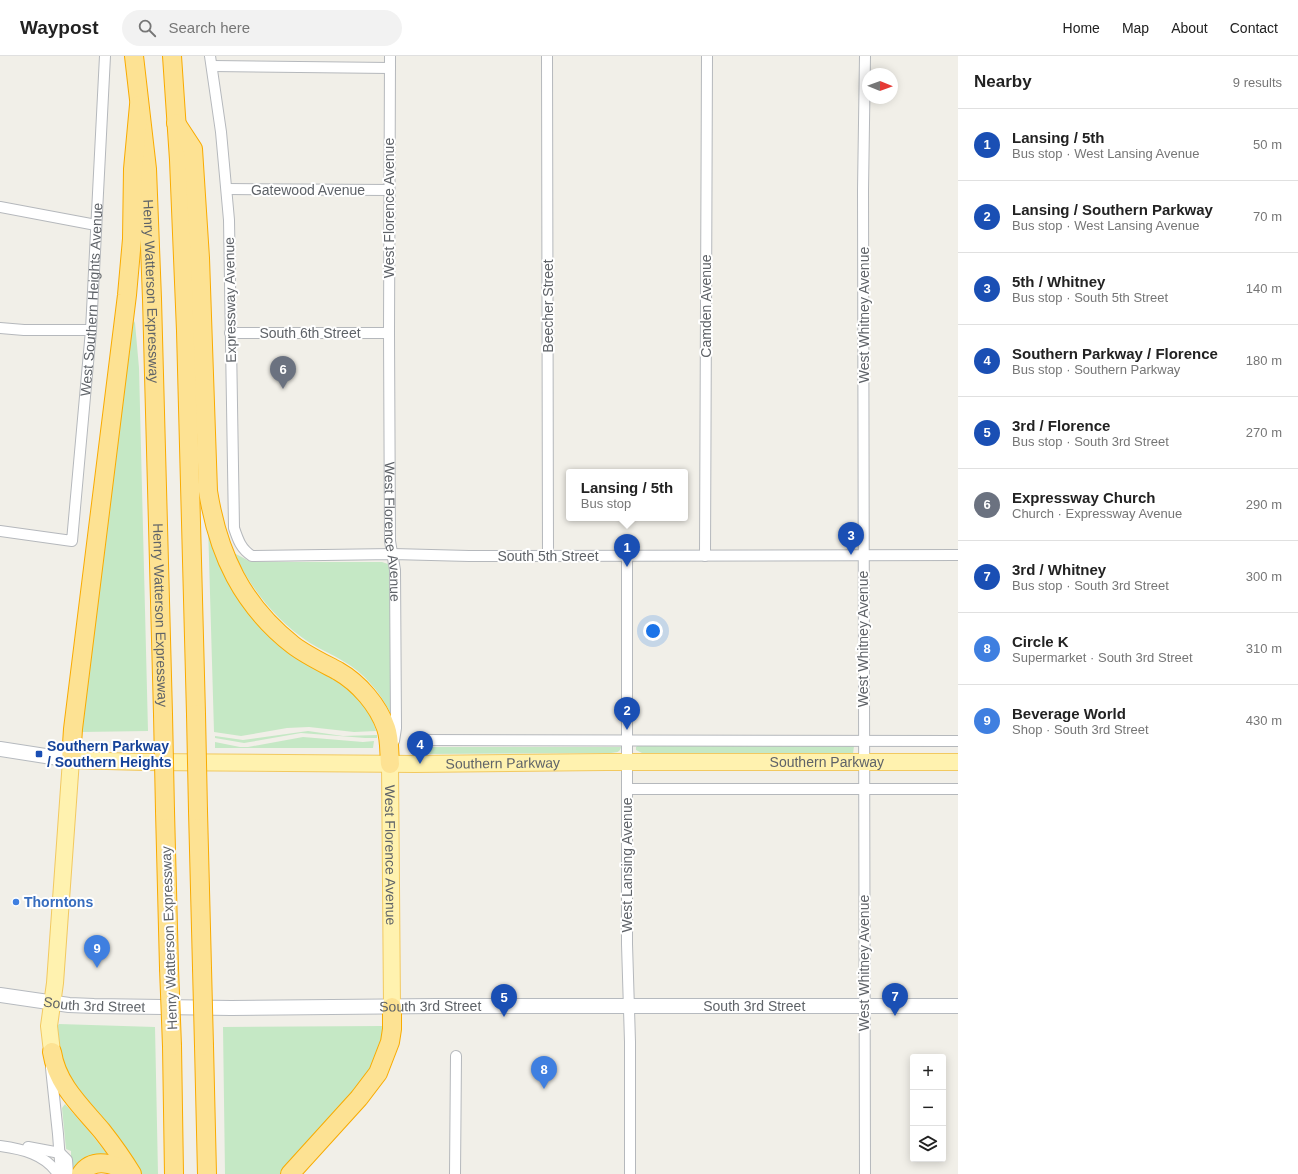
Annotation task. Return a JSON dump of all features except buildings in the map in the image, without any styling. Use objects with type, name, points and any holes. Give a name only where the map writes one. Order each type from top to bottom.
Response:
[{"type":"highway","name":"Henry Watterson Expressway","points":[[134,56],[147,169],[152,299],[172,1046],[174,1174]]},
{"type":"highway","points":[[172,56],[179,160],[186,331],[207,1174]]},
{"type":"highway","points":[[71,760],[72,729],[128,295],[132,239],[133,169],[139,105]]},
{"type":"highway","points":[[176,123],[193,149],[200,258],[208,491],[211,511],[218,538],[229,566],[248,599],[271,626],[294,645],[346,676],[374,705],[386,729],[390,764]]},
{"type":"highway","points":[[290,1174],[359,1098],[378,1073],[390,1042],[392,1007]]},
{"type":"highway","points":[[52,1052],[67,1089],[78,1105],[102,1131],[123,1158],[131,1174]]},
{"type":"highway","points":[[81,1174],[84,1170],[100,1163],[118,1166],[131,1174]]},
{"type":"main road","name":"Southern Parkway","points":[[0,749],[71,760],[143,762],[390,764],[958,762]]},
{"type":"main road","points":[[52,1052],[49,1026],[55,983],[71,760]]},
{"type":"main road","name":"West Florence Avenue","points":[[390,764],[389,865],[391,896],[392,1007]]},
{"type":"main road","name":"South 3rd Street","points":[[0,995],[52,1003],[94,1006],[231,1008],[958,1006]]},
{"type":"street","name":"West Florence Avenue","points":[[390,56],[390,541],[395,570],[396,728],[390,764]]},
{"type":"street","name":"Beecher Street","points":[[548,56],[548,555]]},
{"type":"street","name":"Camden Avenue","points":[[705,556],[707,56]]},
{"type":"street","name":"West Whitney Avenue","points":[[865,56],[863,190],[865,1174]]},
{"type":"street","name":"West Southern Heights Avenue","points":[[0,531],[72,541],[91,330],[105,57]]},
{"type":"street","points":[[211,61],[390,68]]},
{"type":"street","name":"Expressway Avenue","points":[[211,61],[221,132],[228,220],[234,528],[239,544]]},
{"type":"street","name":"Gatewood Avenue","points":[[226,189],[389,190]]},
{"type":"street","points":[[0,207],[96,225]]},
{"type":"street","points":[[0,328],[24,330],[91,330]]},
{"type":"street","name":"South 6th Street","points":[[230,333],[389,333]]},
{"type":"street","name":"South 5th Street","points":[[239,544],[252,556],[393,554],[470,556],[958,555]]},
{"type":"street","name":"West Lansing Avenue","points":[[626,556],[627,944],[630,1042],[630,1174]]},
{"type":"street","points":[[419,740],[958,741]]},
{"type":"street","points":[[627,789],[958,789]]},
{"type":"street","points":[[52,1052],[51,1074],[61,1174]]},
{"type":"street","points":[[455,1174],[456,1056]]},
{"type":"street","points":[[0,1146],[21,1149],[36,1155],[49,1163],[58,1174]]},
{"type":"street","points":[[21,1149],[27,1147],[60,1153],[67,1160],[68,1174]]},
{"type":"green space","points":[[134,321],[139,368],[148,731],[80,732],[131,329]]},
{"type":"green space","points":[[208,524],[227,574],[341,681],[362,703],[373,721],[376,731],[354,732],[309,727],[287,728],[241,736],[214,732]]},
{"type":"green space","points":[[234,553],[251,562],[382,562],[388,564],[390,588],[392,588],[392,711],[390,712],[376,690],[358,671],[310,643],[286,625],[275,614],[248,579]]},
{"type":"green space","points":[[308,731],[343,736],[377,735],[377,738],[365,738],[301,733],[244,743],[215,738],[215,736],[243,740]]},
{"type":"green space","points":[[303,737],[363,742],[374,741],[373,748],[215,748],[215,742],[248,747]]},
{"type":"green space","points":[[408,740],[417,741],[417,747],[621,747],[619,751],[611,753],[425,754],[408,749]]},
{"type":"green space","points":[[637,746],[854,746],[853,754],[642,753],[636,750]]},
{"type":"green space","points":[[59,1024],[155,1027],[158,1174],[140,1174],[70,1078],[60,1053],[57,1027]]},
{"type":"green space","points":[[382,1026],[384,1029],[381,1048],[365,1079],[281,1174],[225,1174],[223,1027]]},
{"type":"green space","points":[[65,1104],[108,1155],[74,1172],[71,1172],[71,1151],[66,1149],[62,1108]]},
{"type":"place","name":"Expressway Church","points":[[283,389]]},
{"type":"place","name":"5th / Whitney","points":[[851,555]]},
{"type":"place","name":"Lansing / 5th","points":[[627,567]]},
{"type":"place","name":"Lansing / Southern Parkway","points":[[627,730]]},
{"type":"place","name":"Southern Parkway / Southern Heights","points":[[39,754]]},
{"type":"place","name":"Southern Parkway / Florence","points":[[420,764]]},
{"type":"place","name":"Thorntons","points":[[16,902]]},
{"type":"place","name":"Beverage World","points":[[97,968]]},
{"type":"place","name":"3rd / Whitney","points":[[895,1016]]},
{"type":"place","name":"3rd / Florence","points":[[504,1017]]},
{"type":"place","name":"Circle K","points":[[544,1089]]}]
